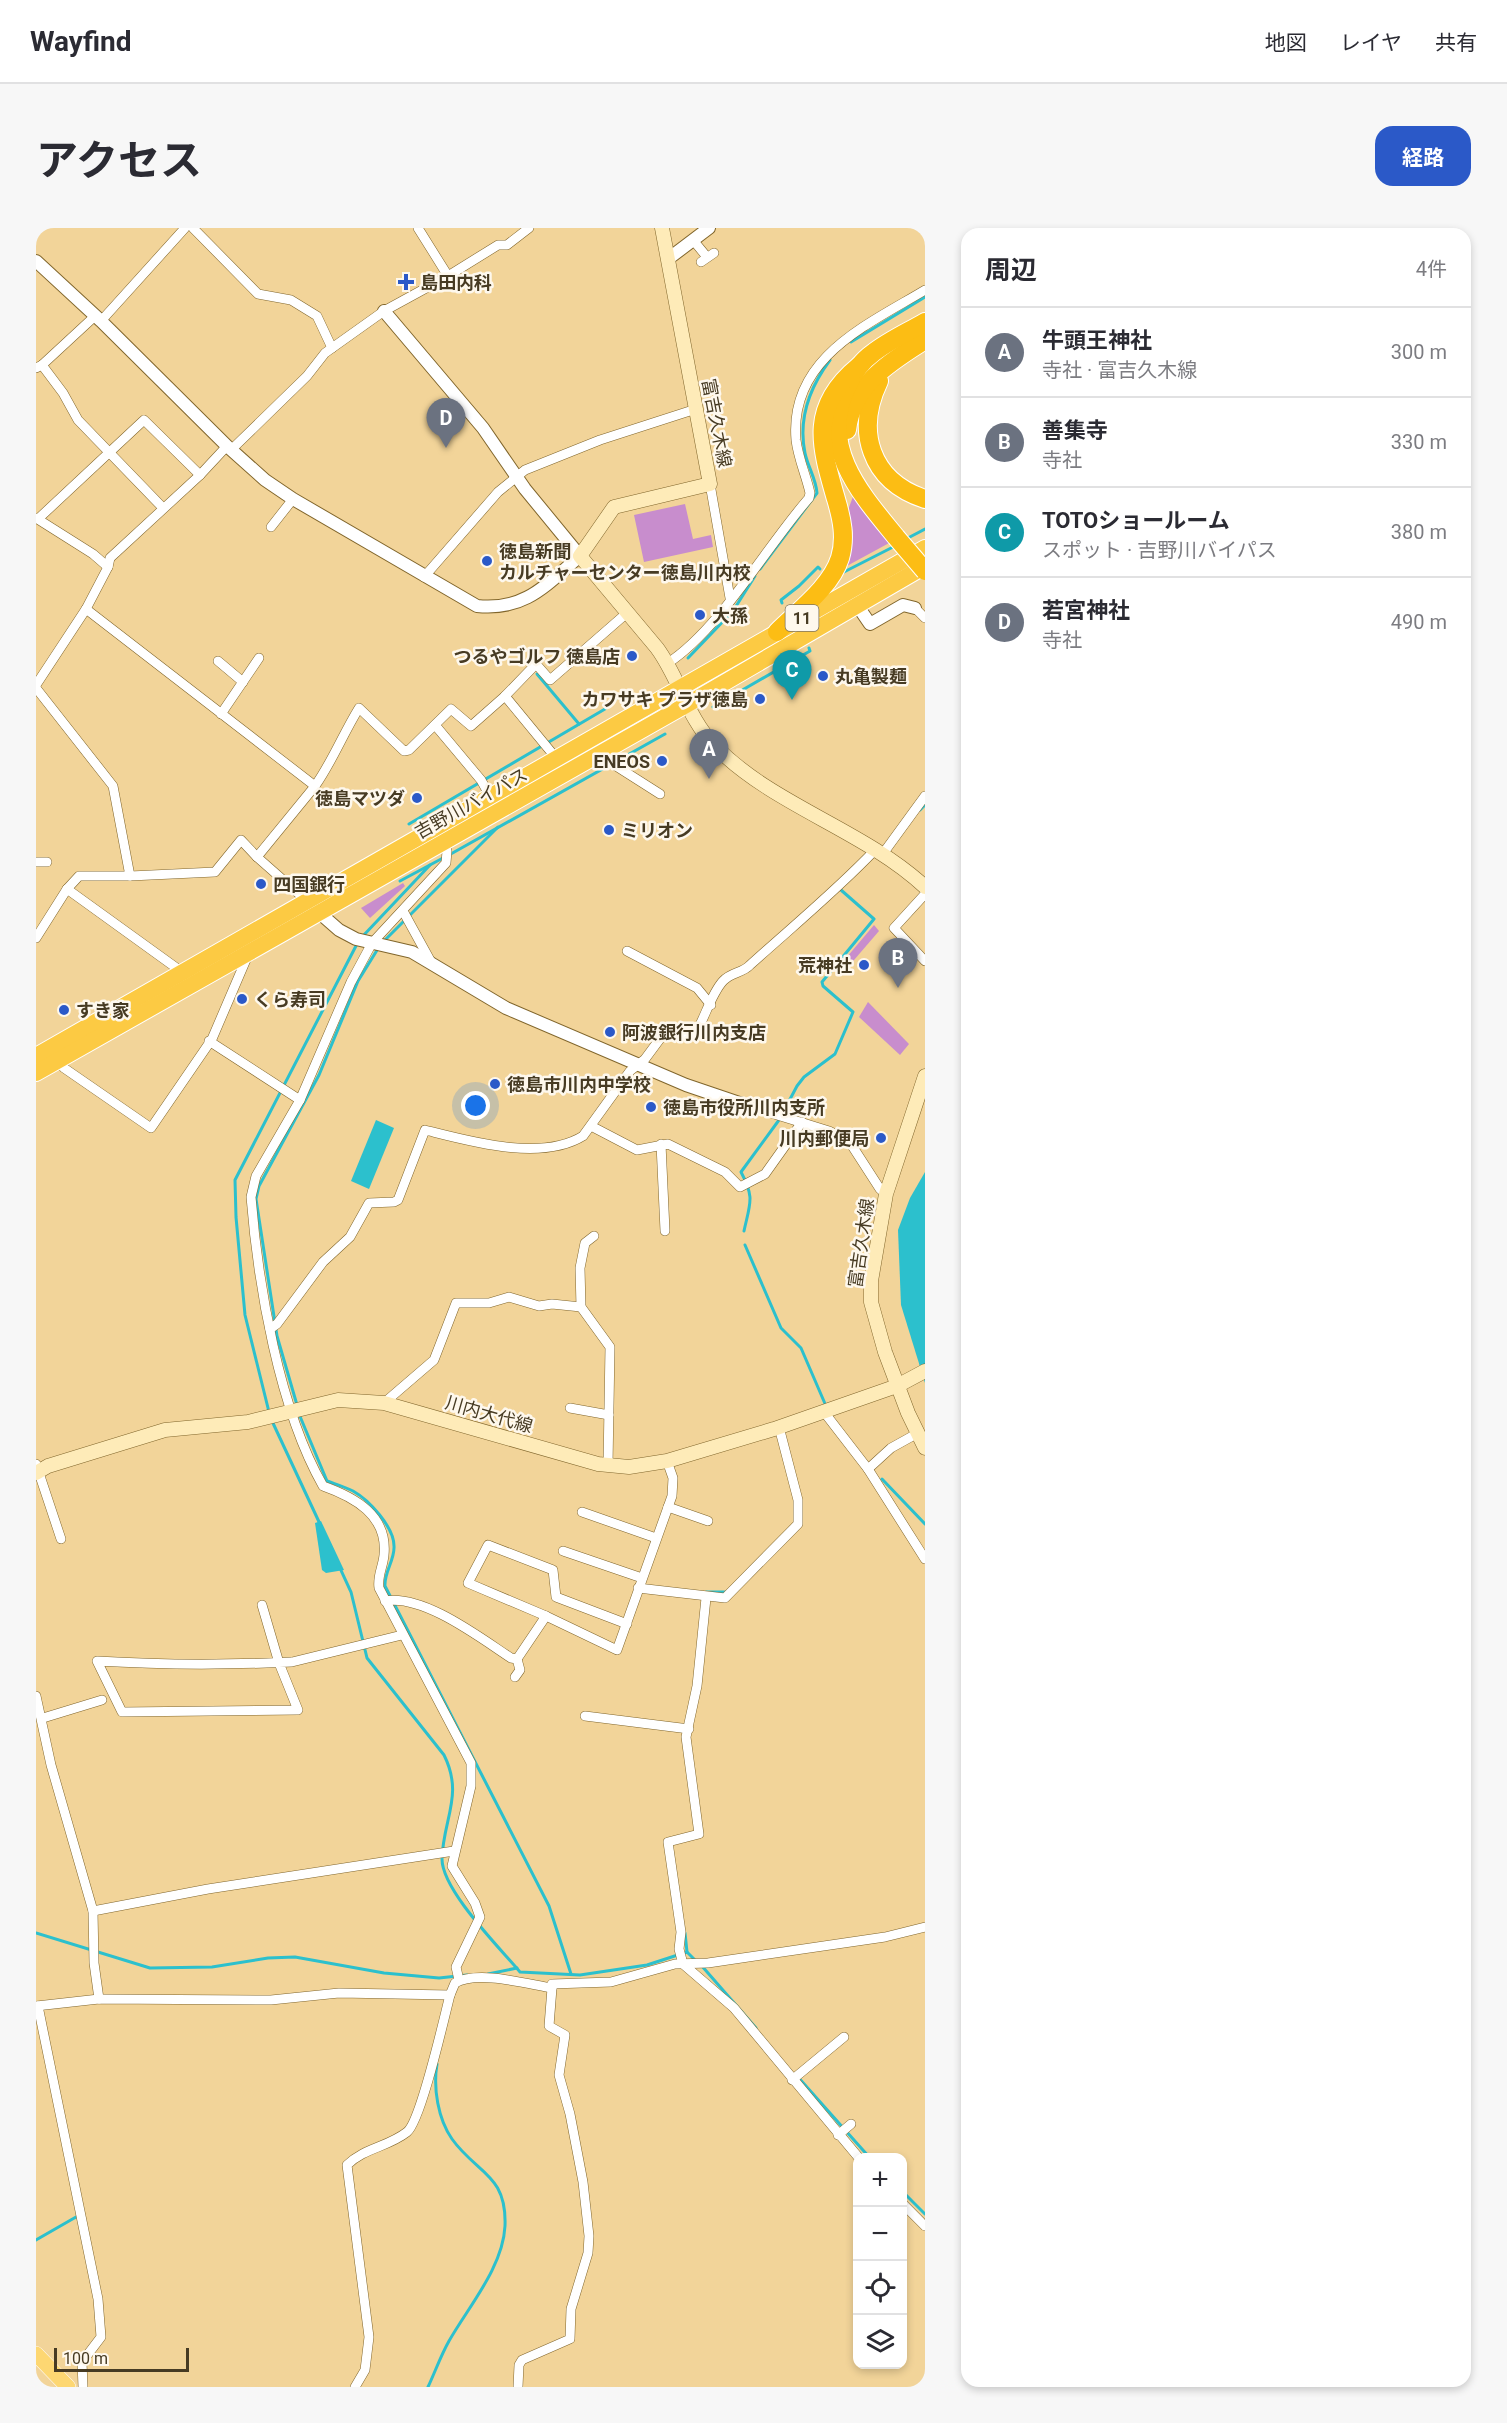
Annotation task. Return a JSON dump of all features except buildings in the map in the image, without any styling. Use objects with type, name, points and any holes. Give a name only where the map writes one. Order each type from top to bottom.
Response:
[{"type":"highway","points":[[777,632],[820,588],[839,560],[843,544],[843,524],[824,452],[823,419],[827,401],[837,385],[873,352],[925,322]]},
{"type":"highway","points":[[925,340],[891,361],[868,383],[852,408],[848,442],[861,477],[925,571]]},
{"type":"highway","points":[[891,361],[870,403],[868,426],[872,452],[883,473],[891,482],[925,499]]},
{"type":"highway","points":[[859,366],[840,406],[838,446],[854,483],[900,534],[925,556]]},
{"type":"highway","name":"吉野川バイパス","points":[[36,1073],[249,953],[485,787],[548,749],[678,688],[925,548]]},
{"type":"highway","name":"吉野川バイパス","points":[[38,1050],[182,972],[313,907],[446,851],[612,757],[686,705],[925,566]]},
{"type":"main road","name":"富吉久木線","points":[[580,556],[614,507],[710,484],[662,228]]},
{"type":"main road","points":[[580,556],[668,663],[686,705],[711,742],[738,766],[879,852],[925,887]]},
{"type":"main road","name":"富吉久木線","points":[[925,1076],[886,1194],[871,1281],[871,1302],[897,1386],[925,1448]]},
{"type":"main road","name":"川内大代線","points":[[37,1470],[165,1430],[271,1417],[338,1400],[384,1403],[608,1465],[629,1467],[667,1461],[779,1427],[897,1386],[921,1373]]},
{"type":"main road","points":[[36,2354],[68,2387]]},
{"type":"street","points":[[162,508],[78,420],[63,393],[38,366],[98,318],[186,228]]},
{"type":"street","points":[[193,228],[258,294],[291,300],[317,316],[332,348]]},
{"type":"street","points":[[418,228],[448,276]]},
{"type":"street","points":[[130,876],[113,786],[36,687],[86,609],[108,567],[110,558],[229,448],[332,348],[384,311],[498,245],[507,245],[528,228]]},
{"type":"street","points":[[668,259],[709,228]]},
{"type":"street","points":[[693,240],[707,257]]},
{"type":"street","points":[[36,261],[98,318],[229,448],[293,499],[477,606],[507,607],[534,594],[580,556],[516,476],[483,428],[384,311]]},
{"type":"street","points":[[668,663],[684,651],[722,610],[809,498],[810,493],[798,449],[796,430],[800,404],[814,371],[840,341],[925,290]]},
{"type":"street","points":[[424,576],[498,492],[516,476],[600,440],[696,409]]},
{"type":"street","points":[[108,567],[93,554],[37,519],[144,420],[200,475]]},
{"type":"street","points":[[710,484],[730,598]]},
{"type":"street","points":[[271,527],[293,499]]},
{"type":"street","points":[[857,605],[870,624],[903,605],[915,608],[925,618]]},
{"type":"street","points":[[86,609],[315,786]]},
{"type":"street","points":[[257,857],[315,786],[328,767],[342,735],[359,708],[404,751],[409,750],[451,709],[471,726],[536,664],[549,680],[628,612]]},
{"type":"street","points":[[221,714],[259,658]]},
{"type":"street","points":[[218,661],[243,682]]},
{"type":"street","points":[[505,696],[548,749]]},
{"type":"street","points":[[435,724],[485,787]]},
{"type":"street","points":[[612,757],[660,794]]},
{"type":"street","points":[[273,1327],[323,1263],[350,1237],[369,1203],[398,1200],[424,1130],[496,1146],[534,1148],[578,1139],[591,1126],[630,1071],[639,1065],[665,1032],[696,1034],[721,982],[731,974],[748,968],[781,935],[879,852],[925,796]]},
{"type":"street","points":[[36,938],[67,889],[79,876],[215,872],[241,840],[339,930],[371,942],[412,952],[506,1008],[639,1065],[745,1105],[802,1122],[849,1141],[880,1190],[886,1194]]},
{"type":"street","points":[[355,2387],[366,2364],[369,2337],[347,2165],[356,2157],[391,2142],[410,2130],[422,2099],[451,1988],[477,1924],[475,1903],[452,1866],[447,1852],[471,1786],[471,1763],[402,1635],[390,1600],[378,1580],[385,1545],[378,1525],[359,1501],[322,1486],[296,1411],[273,1327],[251,1197],[256,1176],[300,1100],[351,982],[371,942],[405,916],[446,851]]},
{"type":"street","points":[[36,862],[47,862]]},
{"type":"street","points":[[67,889],[182,972]]},
{"type":"street","points":[[925,894],[894,928],[925,961]]},
{"type":"street","points":[[405,916],[433,964]]},
{"type":"street","points":[[627,951],[697,988],[711,1005]]},
{"type":"street","points":[[58,1061],[64,1068],[151,1128],[209,1041],[224,1014],[249,953]]},
{"type":"street","points":[[209,1041],[300,1100]]},
{"type":"street","points":[[591,1126],[637,1150],[668,1144],[725,1172],[740,1187],[765,1174],[802,1122]]},
{"type":"street","points":[[661,1144],[665,1230]]},
{"type":"street","points":[[594,1236],[585,1243],[580,1268],[581,1307],[610,1347],[608,1465]]},
{"type":"street","points":[[384,1403],[434,1360],[456,1303],[489,1304],[509,1297],[539,1306],[552,1304],[581,1307]]},
{"type":"street","points":[[570,1408],[609,1415]]},
{"type":"street","points":[[824,1412],[868,1469],[925,1559]]},
{"type":"street","points":[[638,1588],[706,1598],[725,1598],[798,1524],[798,1500],[779,1427]]},
{"type":"street","points":[[868,1469],[891,1448],[918,1433]]},
{"type":"street","points":[[517,1659],[548,1616],[556,1597],[553,1570],[488,1545],[468,1583],[548,1616],[617,1650],[668,1508],[673,1479],[667,1461]]},
{"type":"street","points":[[37,1470],[61,1539]]},
{"type":"street","points":[[668,1508],[708,1521]]},
{"type":"street","points":[[582,1512],[656,1538]]},
{"type":"street","points":[[563,1551],[642,1578]]},
{"type":"street","points":[[556,1597],[627,1624]]},
{"type":"street","points":[[706,1598],[697,1686],[686,1743],[699,1834],[668,1842],[681,1932],[679,1949],[729,2003],[855,2153]]},
{"type":"street","points":[[390,1600],[428,1607],[517,1659],[520,1670],[515,1677]]},
{"type":"street","points":[[262,1605],[279,1663],[298,1710],[122,1713],[97,1661],[156,1664],[279,1663],[292,1662],[402,1635]]},
{"type":"street","points":[[36,1696],[51,1765],[93,1911],[94,1963],[99,1999]]},
{"type":"street","points":[[42,1718],[102,1700]]},
{"type":"street","points":[[585,1716],[689,1729]]},
{"type":"street","points":[[93,1911],[208,1889],[447,1852]]},
{"type":"street","points":[[518,2387],[519,2365],[522,2360],[570,2339],[573,2300],[588,2253],[588,2222],[583,2182],[570,2114],[559,2075],[565,2036],[549,2026],[552,1984],[611,1982],[690,1962],[885,1937],[925,1927]]},
{"type":"street","points":[[457,1976],[504,1980],[552,1988]]},
{"type":"street","points":[[83,2387],[82,2362],[101,2337],[98,2299],[37,2006],[99,1999],[270,2000],[339,1993],[450,1995]]},
{"type":"street","points":[[792,2080],[844,2037]]},
{"type":"street","points":[[838,2135],[850,2124]]},
{"type":"street","points":[[907,2207],[925,2226]]},
{"type":"shaded area","points":[[854,494],[891,542],[845,567],[853,533],[848,510]]},
{"type":"shaded area","points":[[685,504],[693,539],[711,535],[713,547],[644,562],[634,515]]},
{"type":"shaded area","points":[[403,883],[405,886],[370,918],[361,908]]},
{"type":"shaded area","points":[[874,925],[879,931],[848,967],[841,964]]},
{"type":"shaded area","points":[[868,1002],[909,1044],[900,1055],[859,1017]]},
{"type":"water","points":[[376,1120],[394,1128],[369,1189],[351,1181]]},
{"type":"water","points":[[925,1172],[925,1383],[901,1305],[898,1230],[910,1198]]},
{"type":"water","points":[[321,1521],[344,1570],[326,1573],[322,1570],[315,1523]]},
{"type":"waterway","points":[[851,342],[925,297]]},
{"type":"waterway","points":[[760,569],[817,493],[805,453],[803,428],[811,392],[830,360]]},
{"type":"waterway","points":[[906,539],[925,529]]},
{"type":"waterway","points":[[840,574],[895,546]]},
{"type":"waterway","points":[[782,603],[781,600],[818,567],[820,569]]},
{"type":"waterway","points":[[688,658],[733,611],[755,576]]},
{"type":"waterway","points":[[713,707],[810,651],[809,648]]},
{"type":"waterway","points":[[537,674],[579,724]]},
{"type":"waterway","points":[[409,824],[605,709],[621,694]]},
{"type":"waterway","points":[[449,855],[665,734]]},
{"type":"waterway","points":[[920,810],[925,805]]},
{"type":"waterway","points":[[383,942],[498,827]]},
{"type":"waterway","points":[[400,881],[443,858]]},
{"type":"waterway","points":[[362,937],[430,865]]},
{"type":"waterway","points":[[744,1231],[750,1195],[741,1172],[779,1120],[804,1077],[835,1054],[853,1012],[823,986],[822,982],[874,919],[841,890]]},
{"type":"waterway","points":[[269,1412],[245,1315],[235,1180],[358,942]]},
{"type":"waterway","points":[[297,1405],[277,1336],[256,1199],[259,1186],[319,1075],[358,981],[379,947]]},
{"type":"waterway","points":[[745,1245],[781,1328],[801,1348],[826,1406]]},
{"type":"waterway","points":[[299,1414],[327,1481],[359,1495],[380,1515],[390,1531],[394,1551],[385,1586],[549,1906],[571,1974]]},
{"type":"waterway","points":[[272,1421],[320,1524]]},
{"type":"waterway","points":[[882,1479],[925,1524]]},
{"type":"waterway","points":[[340,1568],[351,1592],[367,1658],[444,1755],[450,1769],[452,1795],[443,1845],[444,1872],[473,1918],[520,1972],[580,1975],[647,1965],[687,1952],[696,1961]]},
{"type":"waterway","points":[[706,1592],[727,1592]]},
{"type":"waterway","points":[[36,1933],[150,1968],[212,1967],[268,1958],[295,1957],[384,1973],[439,1978],[467,1975]]},
{"type":"waterway","points":[[685,1933],[687,1952]]},
{"type":"waterway","points":[[701,1965],[756,2028]]},
{"type":"waterway","points":[[488,1974],[517,1968]]},
{"type":"waterway","points":[[428,2387],[449,2341],[492,2271],[503,2241],[505,2226],[501,2195],[496,2185],[462,2151],[443,2122],[436,2093],[437,2064]]},
{"type":"waterway","points":[[797,2076],[866,2153]]},
{"type":"waterway","points":[[907,2196],[925,2214]]},
{"type":"waterway","points":[[36,2240],[76,2217]]},
{"type":"place","name":"島田内科","points":[[406,282]]},
{"type":"place","name":"若宮神社","points":[[446,448]]},
{"type":"place","name":"徳島新聞 カルチャーセンター徳島川内校","points":[[487,561]]},
{"type":"place","name":"大孫","points":[[700,615]]},
{"type":"place","name":"つるやゴルフ 徳島店","points":[[632,656]]},
{"type":"place","name":"丸亀製麺","points":[[823,676]]},
{"type":"place","name":"カワサキ プラザ徳島","points":[[760,699]]},
{"type":"place","name":"TOTOショールーム","points":[[792,700]]},
{"type":"place","name":"ENEOS","points":[[662,761]]},
{"type":"place","name":"牛頭王神社","points":[[709,779]]},
{"type":"place","name":"徳島マツダ","points":[[417,798]]},
{"type":"place","name":"ミリオン","points":[[609,830]]},
{"type":"place","name":"四国銀行","points":[[261,884]]},
{"type":"place","name":"荒神社","points":[[864,965]]},
{"type":"place","name":"善集寺","points":[[898,988]]},
{"type":"place","name":"くら寿司","points":[[242,999]]},
{"type":"place","name":"すき家","points":[[64,1010]]},
{"type":"place","name":"阿波銀行川内支店","points":[[610,1032]]},
{"type":"place","name":"徳島市川内中学校","points":[[495,1084]]},
{"type":"place","name":"徳島市役所川内支所","points":[[651,1107]]},
{"type":"place","name":"川内郵便局","points":[[881,1138]]}]
